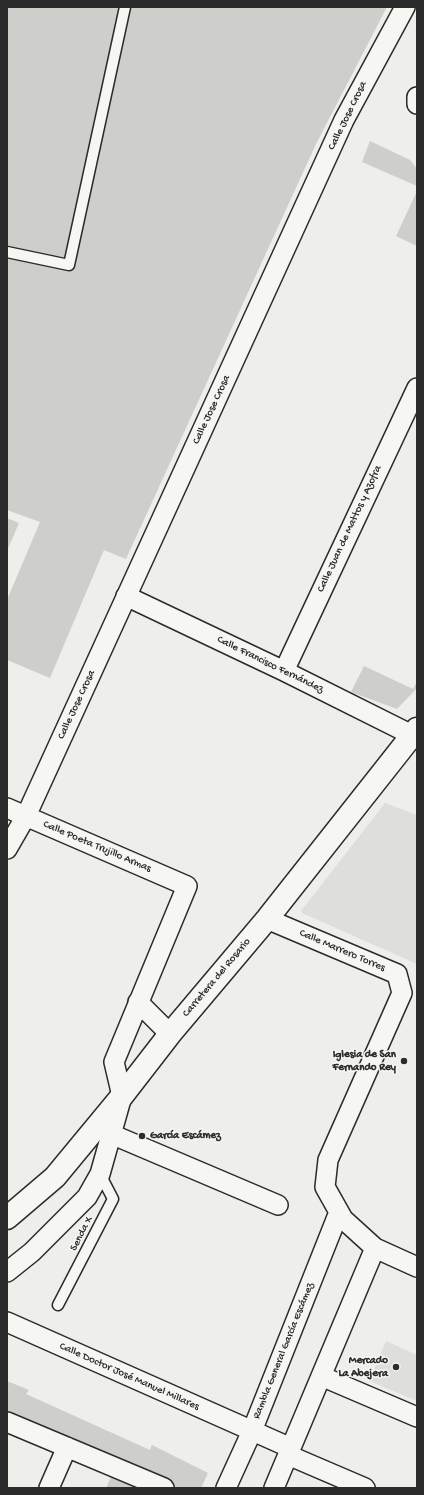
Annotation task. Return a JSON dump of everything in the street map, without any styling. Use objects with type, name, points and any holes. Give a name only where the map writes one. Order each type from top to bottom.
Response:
[{"type":"main road","name":"Carretera del Rosario","points":[[7,1218],[55,1177],[122,1096],[170,1034],[267,919],[414,732]]},
{"type":"street","name":"Calle Jose Crosa","points":[[7,849],[26,816],[344,120],[405,7]]},
{"type":"street","points":[[417,97],[417,104]]},
{"type":"street","name":"Calle Juan de Mattos y Azofra","points":[[284,671],[417,388]]},
{"type":"street","name":"Calle Francisco Fernández","points":[[126,596],[414,732]]},
{"type":"street","name":"Calle Poeta Trujillo Armas","points":[[7,808],[187,886],[138,1002]]},
{"type":"street","name":"Calle Marrero Torres","points":[[267,919],[397,974],[402,993],[328,1160],[325,1186],[344,1220],[375,1248],[417,1267]]},
{"type":"street","points":[[7,1272],[32,1252],[87,1197],[100,1174],[122,1096],[114,1062],[138,1002],[170,1034]]},
{"type":"street","points":[[111,1134],[278,1205]]},
{"type":"street","name":"Rambla General García Escámez","points":[[226,1488],[252,1431],[339,1212]]},
{"type":"street","points":[[274,1488],[375,1248]]},
{"type":"street","name":"Calle Doctor José Manuel Millares","points":[[7,1322],[252,1431],[365,1488]]},
{"type":"street","points":[[321,1376],[417,1417]]},
{"type":"street","points":[[7,1422],[164,1488]]},
{"type":"street","points":[[49,1488],[68,1447]]},
{"type":"lane","points":[[7,252],[69,265],[124,7]]},
{"type":"lane","name":"Senda X","points":[[58,1305],[113,1199],[100,1174]]},
{"type":"shaded area","points":[[7,7],[387,7],[316,144],[126,559],[104,550],[50,678],[7,660],[7,600],[40,522],[7,510]]},
{"type":"shaded area","points":[[370,141],[410,160],[417,169],[417,186],[362,162]]},
{"type":"shaded area","points":[[417,191],[417,246],[396,236]]},
{"type":"shaded area","points":[[7,518],[19,523],[7,551]]},
{"type":"shaded area","points":[[364,666],[413,689],[417,681],[417,688],[397,709],[351,692]]},
{"type":"shaded area","points":[[385,803],[417,815],[417,964],[302,913],[301,911]]},
{"type":"shaded area","name":"Mercado La Abejera","points":[[386,1341],[417,1355],[417,1401],[369,1381]]},
{"type":"shaded area","points":[[7,1381],[29,1390],[26,1394],[150,1450],[152,1445],[208,1473],[201,1488],[177,1488],[7,1413]]},
{"type":"shaded area","points":[[112,1474],[146,1488],[106,1488]]},
{"type":"place","name":"Iglesia de San Fernando Rey","points":[[404,1061]]},
{"type":"place","name":"García Escámez","points":[[142,1136]]},
{"type":"place","name":"Mercado La Abejera","points":[[396,1367]]}]
